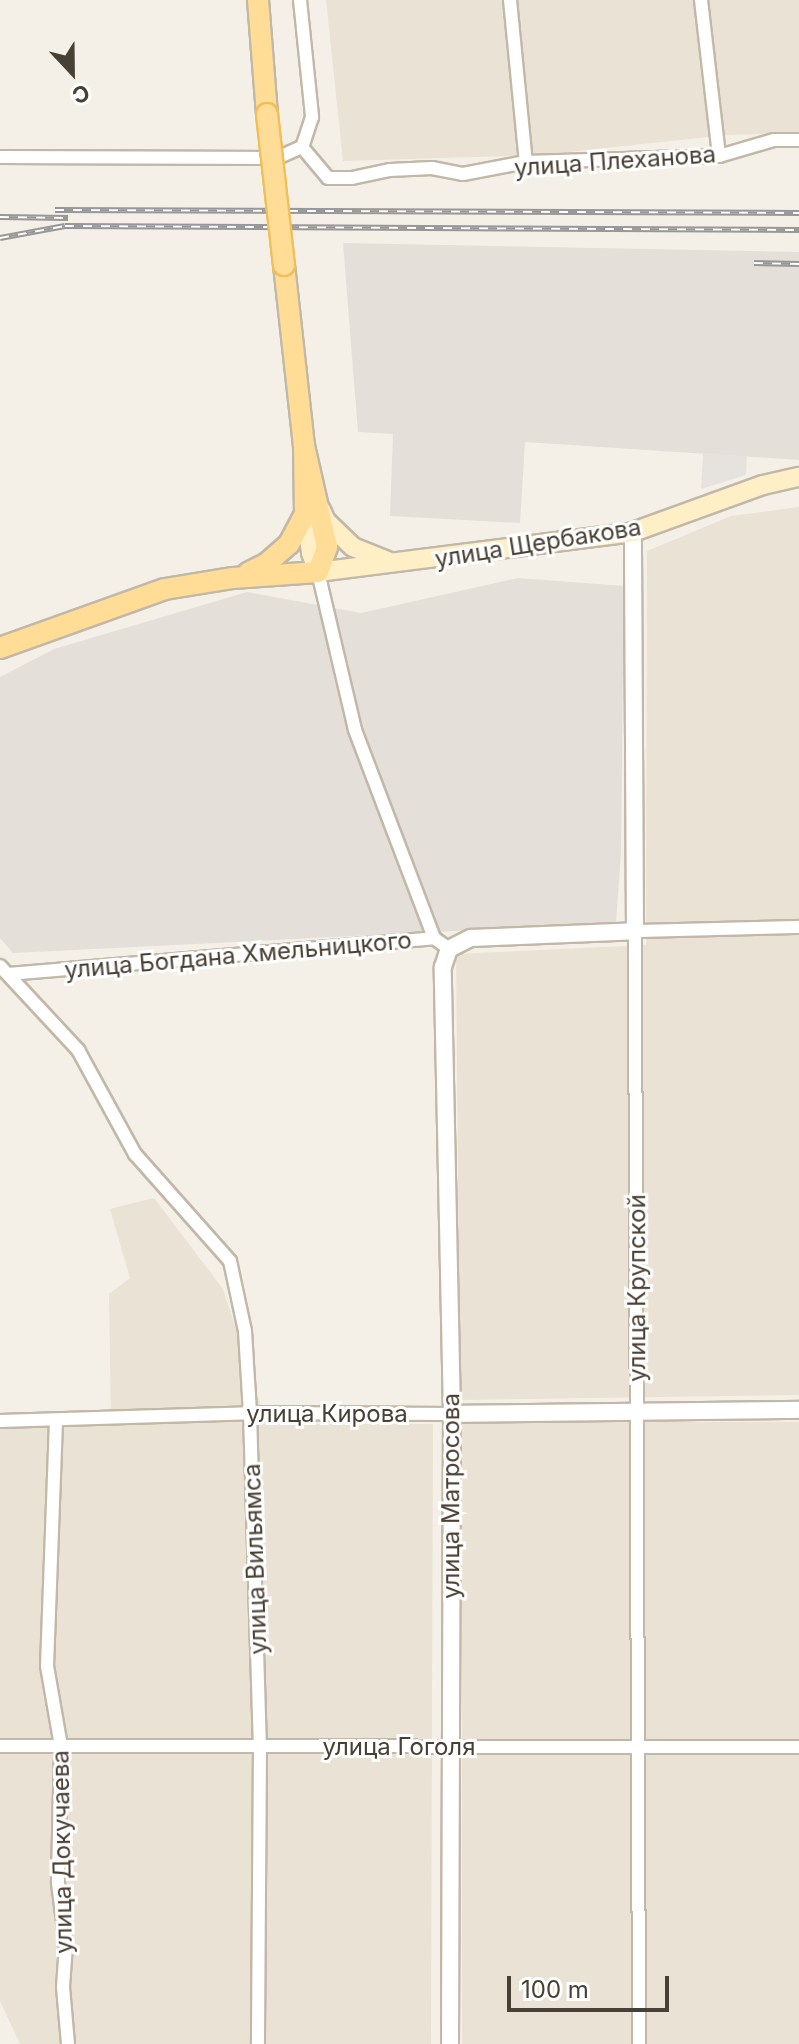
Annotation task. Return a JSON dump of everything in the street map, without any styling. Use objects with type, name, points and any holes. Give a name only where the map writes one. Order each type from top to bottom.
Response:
[{"type":"main road","points":[[0,648],[165,589],[233,578],[318,572],[327,547],[312,510],[267,114],[258,0]]},
{"type":"main road","name":"улица Щербакова","points":[[318,572],[633,532],[763,485],[799,477]]},
{"type":"main road","points":[[312,510],[353,547],[380,559],[401,563]]},
{"type":"main road","points":[[233,578],[250,572],[279,554],[312,510]]},
{"type":"street","points":[[0,157],[277,158],[302,147],[312,117],[300,0]]},
{"type":"street","points":[[510,0],[526,162]]},
{"type":"street","points":[[701,0],[719,156]]},
{"type":"street","name":"улица Плеханова","points":[[302,147],[328,178],[432,168],[463,174],[526,162],[719,156],[774,140],[799,140]]},
{"type":"street","name":"улица Крупской","points":[[633,532],[639,2044]]},
{"type":"street","points":[[318,572],[355,730],[434,938]]},
{"type":"street","points":[[449,949],[471,938],[799,927]]},
{"type":"street","name":"улица Богдана Хмельницкого","points":[[4,970],[434,938],[449,949]]},
{"type":"street","name":"улица Матросова","points":[[449,949],[443,967],[452,1414],[450,2044]]},
{"type":"street","name":"улица Вильямса","points":[[4,970],[78,1050],[135,1154],[230,1261],[245,1331],[250,1413],[260,1747],[258,2044]]},
{"type":"street","name":"улица Кирова","points":[[0,1421],[250,1413],[638,1414],[799,1410]]},
{"type":"street","name":"улица Докучаева","points":[[56,1421],[47,1666],[61,1746],[58,1883],[66,1945],[63,1987],[68,2044]]},
{"type":"street","name":"улица Гоголя","points":[[0,1746],[799,1747]]},
{"type":"shaded area","points":[[326,0],[799,0],[799,133],[727,135],[540,155],[343,161]]},
{"type":"shaded area","points":[[343,243],[799,252],[799,460],[525,442],[520,523],[390,516],[393,434],[358,432]]},
{"type":"shaded area","points":[[703,454],[747,456],[746,475],[701,489]]},
{"type":"shaded area","points":[[799,507],[799,1395],[460,1400],[456,954],[646,945],[647,551],[731,516]]},
{"type":"shaded area","points":[[518,578],[624,586],[621,853],[616,923],[13,953],[0,938],[0,677],[54,649],[247,592],[361,613]]},
{"type":"shaded area","points":[[154,1198],[223,1289],[267,1424],[433,1424],[431,2044],[20,2044],[0,2001],[0,1427],[111,1424],[109,1294],[130,1278],[110,1209]]},
{"type":"shaded area","points":[[462,1422],[799,1422],[799,2044],[462,2044]]},
{"type":"railway","points":[[55,210],[799,213]]},
{"type":"railway","points":[[0,217],[68,218]]},
{"type":"railway","points":[[0,238],[65,226],[799,230]]},
{"type":"railway","points":[[754,263],[799,264]]}]
